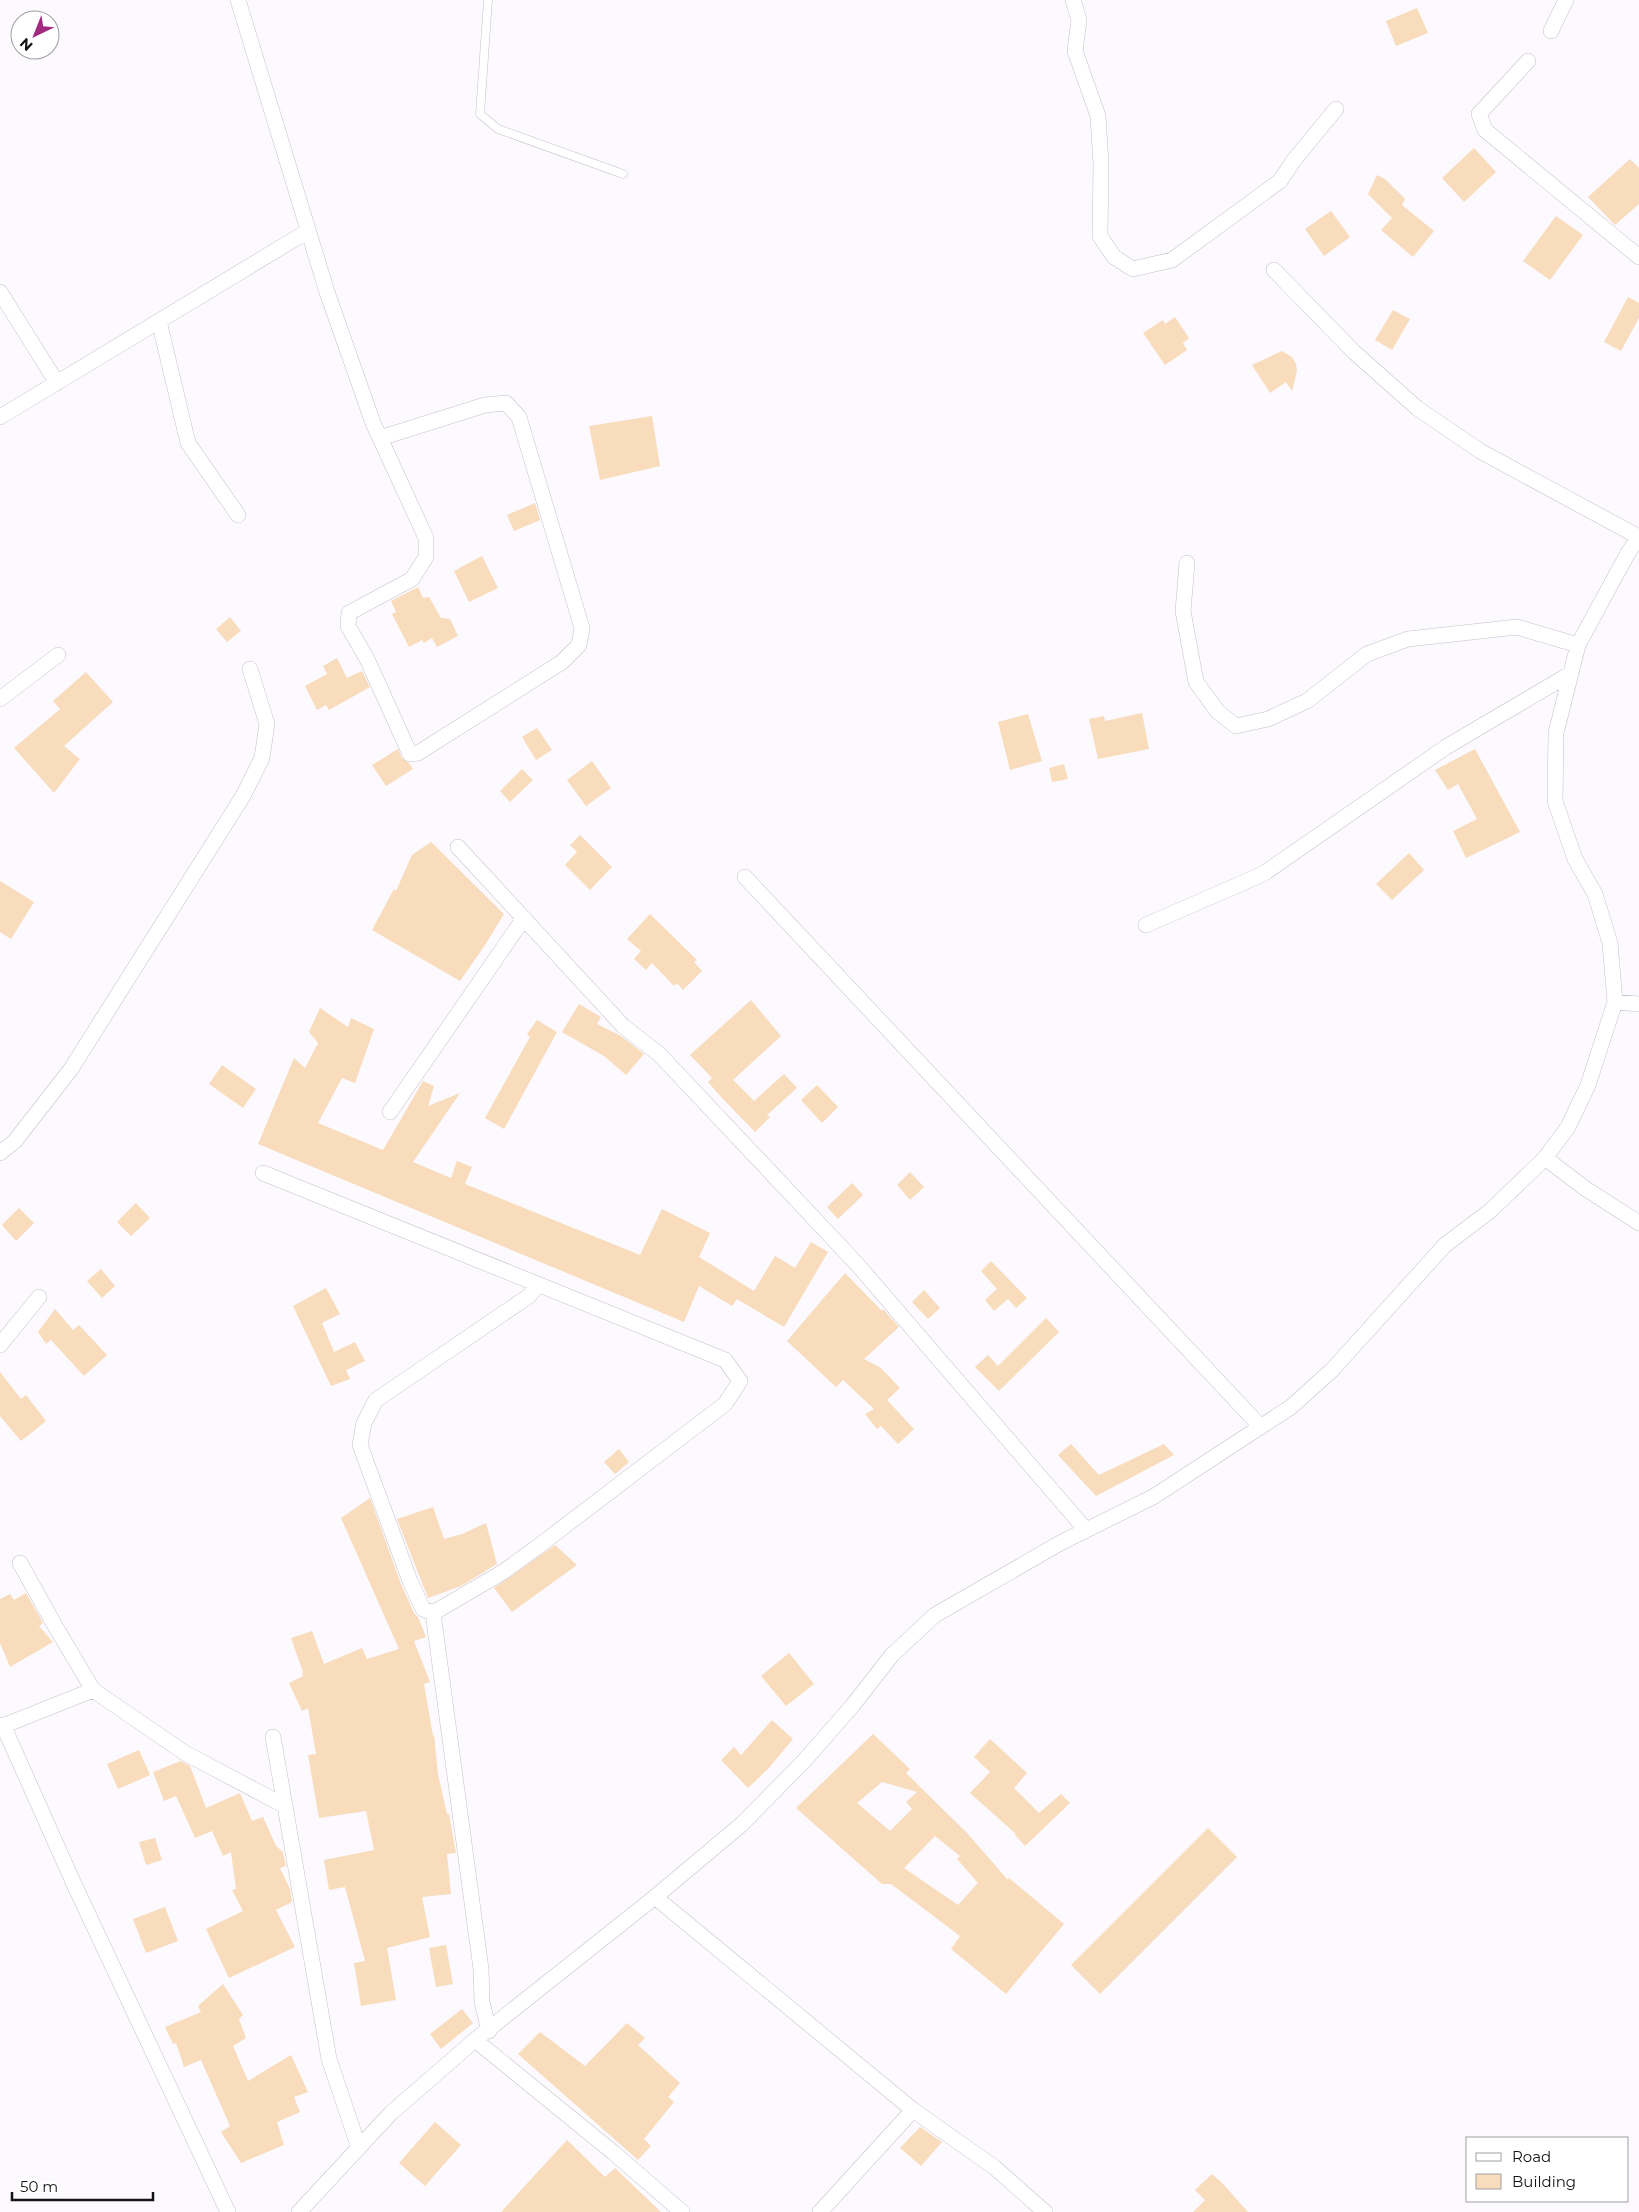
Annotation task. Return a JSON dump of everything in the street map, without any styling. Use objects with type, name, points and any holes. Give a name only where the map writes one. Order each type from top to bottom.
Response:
[{"type":"street","points":[[238,0],[330,301],[380,438],[426,538],[426,557],[412,579],[349,613],[348,626],[367,659],[410,754],[418,753],[562,662],[579,645],[582,628],[519,417],[506,403],[485,405],[380,438]]},
{"type":"street","points":[[1072,0],[1079,20],[1075,51],[1098,116],[1101,164],[1100,236],[1114,257],[1133,269],[1172,260],[1280,181],[1294,160],[1336,109]]},
{"type":"street","points":[[1551,31],[1566,0]]},
{"type":"street","points":[[1528,60],[1479,114],[1486,130],[1639,257]]},
{"type":"street","points":[[0,418],[308,231]]},
{"type":"street","points":[[299,2212],[391,2114],[475,2040],[489,2031],[655,1897],[742,1824],[804,1761],[892,1655],[935,1615],[1062,1542],[1153,1497],[1291,1406],[1332,1370],[1446,1244],[1490,1212],[1545,1158],[1568,1127],[1588,1085],[1615,1002],[1610,943],[1595,894],[1575,859],[1555,801],[1556,733],[1578,645],[1628,553],[1639,537],[1480,451],[1417,408],[1354,352],[1274,270]]},
{"type":"street","points":[[0,292],[57,383]]},
{"type":"street","points":[[159,321],[188,443],[238,515]]},
{"type":"street","points":[[1187,563],[1183,610],[1196,682],[1218,712],[1236,726],[1268,719],[1307,701],[1367,654],[1408,638],[1517,627],[1578,645]]},
{"type":"street","points":[[0,699],[58,655]]},
{"type":"street","points":[[0,1153],[15,1141],[71,1068],[243,796],[262,758],[267,724],[250,669]]},
{"type":"street","points":[[1146,925],[1263,874],[1446,747],[1570,674]]},
{"type":"street","points":[[458,847],[623,1026],[659,1054],[856,1263],[1086,1530]]},
{"type":"street","points":[[745,877],[1261,1427]]},
{"type":"street","points":[[390,1112],[524,918]]},
{"type":"street","points":[[1615,1002],[1639,1004]]},
{"type":"street","points":[[1545,1158],[1586,1189],[1639,1223]]},
{"type":"street","points":[[263,1172],[725,1360],[740,1381],[725,1404],[536,1548],[503,1572],[433,1613]]},
{"type":"street","points":[[433,1613],[423,1609],[410,1581],[360,1445],[364,1423],[376,1400],[529,1296],[538,1284]]},
{"type":"street","points":[[0,1345],[39,1297]]},
{"type":"street","points":[[20,1562],[93,1690],[185,1753],[285,1806]]},
{"type":"street","points":[[433,1613],[482,1969],[482,2002],[489,2031]]},
{"type":"street","points":[[93,1690],[1,1726],[228,2212]]},
{"type":"street","points":[[273,1737],[329,2059],[359,2148]]},
{"type":"street","points":[[655,1897],[914,2110],[994,2167],[1045,2212]]},
{"type":"street","points":[[475,2040],[614,2153],[682,2212]]},
{"type":"street","points":[[820,2212],[914,2110]]},
{"type":"lane","points":[[488,0],[480,114],[498,129],[623,174]]},
{"type":"building","points":[[1417,8],[1428,33],[1396,46],[1386,21]]},
{"type":"building","points":[[1474,148],[1496,172],[1464,202],[1442,178]]},
{"type":"building","points":[[1630,159],[1639,168],[1639,204],[1615,225],[1588,197]]},
{"type":"building","points":[[1377,175],[1385,179],[1405,199],[1402,205],[1434,231],[1413,257],[1381,230],[1392,218],[1368,194]]},
{"type":"building","points":[[1331,211],[1350,237],[1324,256],[1305,229]]},
{"type":"building","points":[[1556,216],[1583,235],[1550,280],[1523,261]]},
{"type":"building","points":[[1628,297],[1639,303],[1639,318],[1621,351],[1604,342]]},
{"type":"building","points":[[1393,310],[1410,319],[1392,350],[1375,340]]},
{"type":"building","points":[[1175,317],[1189,338],[1183,343],[1187,350],[1165,365],[1143,333],[1163,320],[1165,324]]},
{"type":"building","points":[[1282,351],[1292,357],[1296,364],[1297,371],[1292,391],[1286,382],[1270,393],[1252,365]]},
{"type":"building","points":[[652,416],[660,466],[600,480],[589,426]]},
{"type":"building","points":[[535,503],[540,520],[514,531],[507,515]]},
{"type":"building","points":[[482,556],[498,588],[469,602],[454,571]]},
{"type":"building","points":[[418,587],[423,598],[429,597],[441,618],[450,619],[458,636],[437,647],[432,638],[424,643],[422,640],[409,647],[392,614],[396,612],[391,601]]},
{"type":"building","points":[[230,617],[241,631],[227,642],[216,629]]},
{"type":"building","points":[[337,658],[347,678],[362,671],[370,687],[329,710],[326,705],[317,710],[305,686],[327,674],[323,666]]},
{"type":"building","points":[[86,672],[113,702],[64,746],[80,759],[54,793],[14,748],[60,709],[53,701]]},
{"type":"building","points":[[1142,713],[1149,749],[1098,759],[1089,719],[1104,716],[1105,721]]},
{"type":"building","points":[[1028,714],[1042,761],[1010,770],[998,722]]},
{"type":"building","points":[[537,728],[552,750],[536,760],[522,737]]},
{"type":"building","points":[[398,749],[402,758],[413,769],[386,786],[372,765]]},
{"type":"building","points":[[1475,749],[1520,832],[1466,858],[1453,831],[1477,819],[1458,784],[1448,790],[1435,770]]},
{"type":"building","points":[[592,761],[611,788],[586,806],[567,780]]},
{"type":"building","points":[[1064,764],[1068,779],[1052,782],[1049,768]]},
{"type":"building","points":[[522,769],[533,780],[510,802],[500,791]]},
{"type":"building","points":[[580,835],[612,867],[590,890],[565,865],[577,852],[570,845]]},
{"type":"building","points":[[431,842],[504,914],[460,981],[372,930],[394,889],[396,891],[412,855]]},
{"type":"building","points":[[1409,853],[1424,870],[1392,900],[1376,884]]},
{"type":"building","points":[[0,881],[34,902],[11,939],[0,932]]},
{"type":"building","points":[[650,914],[697,960],[694,962],[702,971],[683,990],[678,984],[673,985],[652,963],[646,970],[634,959],[641,951],[627,939]]},
{"type":"building","points":[[751,1000],[781,1036],[733,1080],[754,1101],[784,1074],[797,1088],[767,1115],[770,1117],[755,1132],[708,1082],[712,1078],[690,1055]]},
{"type":"building","points":[[579,1004],[601,1017],[597,1024],[621,1036],[644,1054],[626,1075],[604,1056],[562,1032]]},
{"type":"building","points":[[320,1008],[348,1027],[351,1018],[374,1029],[355,1083],[342,1078],[318,1123],[383,1150],[423,1081],[434,1086],[428,1106],[460,1093],[413,1162],[451,1178],[457,1161],[472,1167],[465,1184],[640,1255],[662,1209],[710,1233],[699,1257],[754,1291],[775,1256],[795,1268],[811,1242],[828,1252],[784,1327],[737,1299],[732,1306],[699,1286],[684,1322],[258,1144],[294,1058],[305,1068],[318,1043],[309,1032]]},
{"type":"building","points":[[537,1020],[557,1032],[504,1129],[485,1118],[530,1037],[527,1034]]},
{"type":"building","points":[[222,1065],[256,1089],[243,1108],[209,1084]]},
{"type":"building","points":[[817,1085],[838,1107],[822,1123],[801,1100]]},
{"type":"building","points":[[910,1172],[924,1187],[910,1200],[897,1185]]},
{"type":"building","points":[[852,1183],[863,1195],[838,1219],[827,1207]]},
{"type":"building","points":[[136,1203],[150,1218],[131,1236],[117,1222]]},
{"type":"building","points":[[19,1208],[34,1223],[16,1241],[2,1225]]},
{"type":"building","points":[[991,1261],[1027,1298],[1016,1308],[1008,1299],[994,1311],[985,1300],[997,1289],[981,1271]]},
{"type":"building","points":[[101,1269],[115,1286],[102,1298],[87,1281]]},
{"type":"building","points":[[845,1273],[899,1327],[864,1359],[881,1368],[900,1388],[887,1400],[914,1429],[898,1444],[881,1426],[877,1429],[865,1414],[874,1409],[843,1380],[836,1387],[787,1341]]},
{"type":"building","points":[[326,1288],[340,1314],[322,1323],[334,1352],[355,1342],[365,1361],[346,1370],[350,1379],[331,1386],[293,1306]]},
{"type":"building","points":[[924,1290],[940,1308],[928,1319],[912,1302]]},
{"type":"building","points":[[55,1309],[73,1330],[79,1325],[107,1355],[84,1376],[51,1340],[46,1344],[38,1332]]},
{"type":"building","points":[[1046,1318],[1059,1332],[999,1391],[975,1367],[988,1355],[998,1366]]},
{"type":"building","points":[[0,1372],[21,1399],[26,1395],[46,1421],[21,1441],[0,1416]]},
{"type":"building","points":[[1071,1444],[1099,1475],[1164,1444],[1174,1455],[1096,1496],[1058,1455]]},
{"type":"building","points":[[619,1449],[629,1462],[615,1474],[604,1462]]},
{"type":"building","points":[[370,1498],[401,1584],[426,1637],[414,1641],[430,1682],[424,1684],[434,1735],[438,1774],[447,1814],[449,1814],[456,1853],[447,1854],[451,1894],[422,1897],[430,1937],[387,1948],[396,2000],[361,2006],[354,1963],[365,1961],[345,1887],[329,1890],[324,1860],[374,1850],[366,1811],[319,1818],[308,1755],[316,1754],[308,1708],[302,1711],[289,1683],[303,1676],[291,1638],[312,1631],[324,1664],[362,1648],[367,1659],[399,1649],[341,1518]]},
{"type":"building","points":[[433,1507],[444,1539],[462,1534],[486,1523],[497,1564],[461,1586],[428,1598],[397,1519]]},
{"type":"building","points":[[555,1545],[577,1565],[512,1612],[494,1588]]},
{"type":"building","points":[[26,1593],[43,1623],[39,1626],[53,1642],[10,1667],[0,1643],[0,1599],[10,1594],[14,1600]]},
{"type":"building","points":[[789,1653],[814,1684],[786,1706],[761,1676]]},
{"type":"building","points":[[772,1720],[793,1739],[768,1769],[748,1788],[721,1760],[734,1747],[741,1755]]},
{"type":"building","points":[[873,1734],[910,1769],[906,1773],[967,1833],[1008,1880],[1009,1878],[1064,1924],[1006,1994],[951,1949],[960,1936],[891,1884],[882,1884],[796,1808]],"holes":[[[882,1782],[917,1792],[906,1802],[912,1809],[890,1831],[857,1803]],[[935,1836],[960,1856],[957,1859],[978,1883],[958,1905],[904,1868]]]},
{"type":"building","points":[[990,1739],[1027,1773],[1014,1788],[1039,1813],[1061,1794],[1070,1803],[1025,1846],[1016,1834],[970,1793],[990,1772],[974,1757]]},
{"type":"building","points":[[139,1750],[150,1775],[118,1789],[107,1764]]},
{"type":"building","points":[[181,1761],[190,1766],[206,1808],[240,1793],[252,1821],[263,1817],[276,1846],[283,1852],[286,1866],[280,1868],[290,1889],[292,1902],[276,1910],[295,1947],[229,1978],[206,1929],[243,1911],[232,1890],[236,1889],[231,1852],[223,1856],[212,1831],[195,1838],[176,1796],[164,1801],[153,1772]]},
{"type":"building","points":[[1208,1828],[1237,1857],[1100,1994],[1071,1965]]},
{"type":"building","points":[[155,1838],[162,1860],[146,1865],[139,1842]]},
{"type":"building","points":[[165,1907],[178,1941],[146,1953],[133,1919]]},
{"type":"building","points":[[446,1945],[453,1984],[436,1987],[429,1948]]},
{"type":"building","points":[[223,1984],[243,2015],[239,2019],[246,2038],[233,2046],[248,2081],[291,2055],[308,2092],[294,2097],[300,2112],[277,2122],[284,2145],[241,2163],[221,2132],[230,2126],[201,2060],[184,2067],[176,2043],[173,2044],[165,2027],[201,2012],[198,2006]]},
{"type":"building","points":[[462,2009],[473,2023],[441,2049],[430,2034]]},
{"type":"building","points":[[627,2023],[645,2038],[638,2045],[680,2083],[668,2097],[674,2102],[644,2139],[651,2146],[638,2160],[518,2054],[540,2032],[585,2066]]},
{"type":"building","points":[[435,2122],[461,2145],[425,2186],[399,2163]]},
{"type":"building","points":[[920,2127],[942,2142],[921,2166],[900,2148]]},
{"type":"building","points":[[567,2140],[605,2177],[615,2168],[661,2212],[501,2212]]},
{"type":"building","points":[[1212,2174],[1248,2212],[1193,2212],[1205,2200],[1195,2190]]}]
